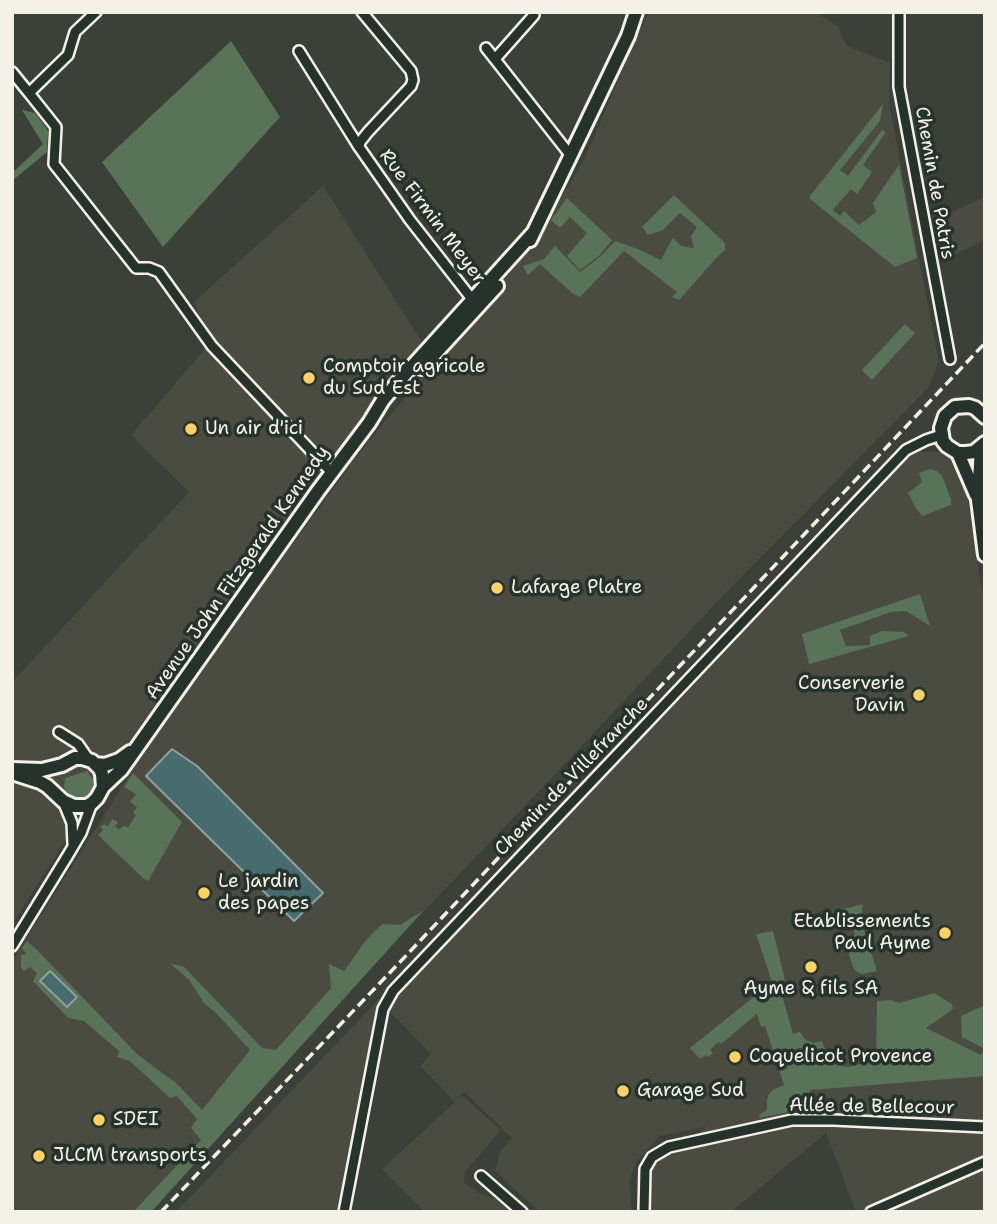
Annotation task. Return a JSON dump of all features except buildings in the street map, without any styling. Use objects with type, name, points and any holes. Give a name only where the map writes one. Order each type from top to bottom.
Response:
[{"type":"street","points":[[29,93],[68,55],[75,32],[96,12]]},
{"type":"street","name":"Rue Firmin Meyer","points":[[359,147],[368,132],[411,86],[413,80],[411,71],[362,12]]},
{"type":"street","name":"Avenue John Fitzgerald Kennedy","points":[[628,36],[636,12]]},
{"type":"street","name":"Avenue John Fitzgerald Kennedy","points":[[103,786],[121,770],[383,400],[476,303],[533,233],[628,36],[643,12]]},
{"type":"street","name":"Chemin de Patris","points":[[899,12],[899,87],[950,359]]},
{"type":"street","points":[[495,59],[534,15]]},
{"type":"street","points":[[486,48],[571,156]]},
{"type":"street","name":"Rue Firmin Meyer","points":[[299,51],[359,147],[410,220],[476,303]]},
{"type":"street","points":[[12,72],[56,127],[54,164],[136,268],[149,268],[159,272],[212,346],[332,473]]},
{"type":"street","points":[[978,500],[958,453],[947,446],[941,435],[942,422],[950,411],[962,406],[982,409]]},
{"type":"street","name":"Chemin de Villefranche","points":[[344,1212],[383,1009],[393,991],[906,450],[941,435]]},
{"type":"street","points":[[958,453],[974,452],[983,445]]},
{"type":"street","points":[[983,445],[978,500],[985,555]]},
{"type":"street","points":[[12,771],[40,782],[74,806],[80,807],[97,799],[103,786],[102,774],[78,744],[59,732]]},
{"type":"street","points":[[70,738],[65,762],[55,776],[56,790],[72,823],[73,846]]},
{"type":"street","name":"Avenue John Fitzgerald Kennedy","points":[[92,762],[105,765],[119,760],[138,746]]},
{"type":"street","points":[[12,771],[42,770],[82,758],[92,762]]},
{"type":"street","points":[[12,946],[73,846],[92,803]]},
{"type":"street","name":"Allée de Bellecour","points":[[644,1212],[645,1169],[652,1157],[669,1147],[792,1120],[985,1127]]},
{"type":"street","points":[[871,1212],[985,1163]]},
{"type":"street","points":[[481,1176],[522,1212]]},
{"type":"shaded area","points":[[649,12],[816,12],[837,26],[847,46],[890,63],[889,103],[939,362],[928,388],[714,605],[346,993],[152,1212],[12,1212],[12,961],[134,768],[229,630],[367,443],[516,266],[543,229],[585,158]]},
{"type":"shaded area","points":[[323,186],[422,342],[322,469],[219,612],[122,752],[12,925],[12,689],[15,679],[189,492],[131,435],[205,349],[195,301]]},
{"type":"shaded area","points":[[985,197],[985,240],[943,260],[935,220]]},
{"type":"shaded area","points":[[915,451],[938,452],[956,461],[964,477],[985,609],[985,1212],[856,1212],[826,1133],[731,1212],[649,1212],[649,1171],[706,1127],[660,1136],[637,1161],[629,1182],[632,1212],[540,1212],[495,1171],[500,1151],[512,1138],[464,1092],[458,1099],[463,1096],[501,1130],[465,1172],[464,1183],[481,1194],[496,1199],[511,1212],[425,1212],[382,1169],[455,1102],[420,1066],[431,1054],[386,1008],[904,457]]},
{"type":"shaded area","points":[[380,998],[344,1212],[176,1212]]},
{"type":"green space","points":[[231,41],[280,117],[163,247],[102,162]]},
{"type":"green space","points":[[883,104],[880,121],[840,170],[848,176],[882,130],[886,132],[863,165],[872,172],[857,194],[851,189],[833,210],[840,216],[844,211],[859,225],[876,212],[873,203],[899,165],[917,258],[895,267],[810,199]]},
{"type":"green space","points":[[22,110],[35,113],[47,129],[47,152],[12,181],[12,173],[43,144]]},
{"type":"green space","points":[[674,195],[725,243],[725,250],[679,300],[672,297],[677,292],[624,251],[580,297],[540,264],[528,275],[523,266],[544,259],[555,246],[580,272],[615,241],[661,260],[673,238],[681,246],[694,248],[691,236],[697,227],[680,213],[663,230],[648,235],[642,227]]},
{"type":"green space","points":[[567,198],[612,240],[600,255],[580,270],[567,256],[587,233],[570,217],[560,228],[551,220]]},
{"type":"green space","points":[[905,324],[915,333],[872,380],[862,370]]},
{"type":"green space","points":[[930,469],[942,476],[951,505],[922,516],[908,493],[922,482],[919,473]]},
{"type":"green space","points":[[920,594],[930,626],[906,611],[891,612],[840,630],[846,646],[870,645],[870,636],[882,631],[904,632],[909,636],[809,664],[802,634]]},
{"type":"green space","points":[[87,771],[94,781],[93,790],[87,797],[73,798],[64,787],[65,778]]},
{"type":"green space","points":[[133,773],[182,822],[148,881],[98,835],[103,830],[100,827],[104,824],[108,826],[112,819],[118,822],[115,826],[119,829],[128,827],[136,815],[133,813],[137,807],[130,802],[136,794],[124,787]]},
{"type":"green space","points":[[863,904],[861,921],[877,971],[862,974],[853,967],[846,945],[855,933],[849,917],[832,912]]},
{"type":"green space","points":[[424,910],[151,1212],[133,1212],[201,1140],[191,1128],[197,1119],[177,1096],[170,1098],[130,1061],[117,1057],[119,1051],[84,1021],[68,1018],[33,981],[37,973],[30,967],[24,971],[21,967],[21,955],[26,954],[22,948],[27,941],[138,1055],[176,1083],[202,1110],[250,1050],[204,1003],[189,980],[171,964],[183,966],[262,1048],[276,1050],[331,988],[329,964],[344,971],[367,939],[382,924],[400,925]]},
{"type":"green space","points":[[773,931],[785,980],[778,981],[793,1034],[800,1032],[806,1040],[813,1043],[822,1041],[830,1063],[848,1067],[876,1060],[877,1001],[891,1000],[899,1003],[934,993],[952,1004],[953,1009],[926,1028],[981,1055],[985,1050],[985,1076],[810,1090],[802,1093],[807,1108],[760,1118],[759,1115],[767,1110],[769,1094],[784,1085],[765,1026],[761,1027],[757,1014],[721,1044],[718,1042],[710,1050],[713,1053],[708,1057],[706,1055],[700,1059],[690,1048],[771,983],[776,994],[756,934]]},
{"type":"green space","points":[[985,1005],[985,1049],[962,1037],[961,1016]]},
{"type":"water","points":[[172,749],[197,766],[323,893],[294,921],[146,776]]},
{"type":"water","points":[[50,971],[77,997],[67,1007],[40,981]]},
{"type":"railway","points":[[161,1212],[985,343]]},
{"type":"place","name":"Comptoir agricole du Sud Est","points":[[309,378]]},
{"type":"place","name":"Un air d'ici","points":[[191,429]]},
{"type":"place","name":"Lafarge Platre","points":[[497,588]]},
{"type":"place","name":"Conserverie Davin","points":[[919,695]]},
{"type":"place","name":"Le jardin des papes","points":[[204,893]]},
{"type":"place","name":"Etablissements Paul Ayme","points":[[945,933]]},
{"type":"place","name":"Ayme & fils SA","points":[[811,967]]},
{"type":"place","name":"Coquelicot Provence","points":[[735,1057]]},
{"type":"place","name":"Garage Sud","points":[[623,1091]]},
{"type":"place","name":"SDEI","points":[[99,1120]]},
{"type":"place","name":"JLCM transports","points":[[39,1156]]}]
